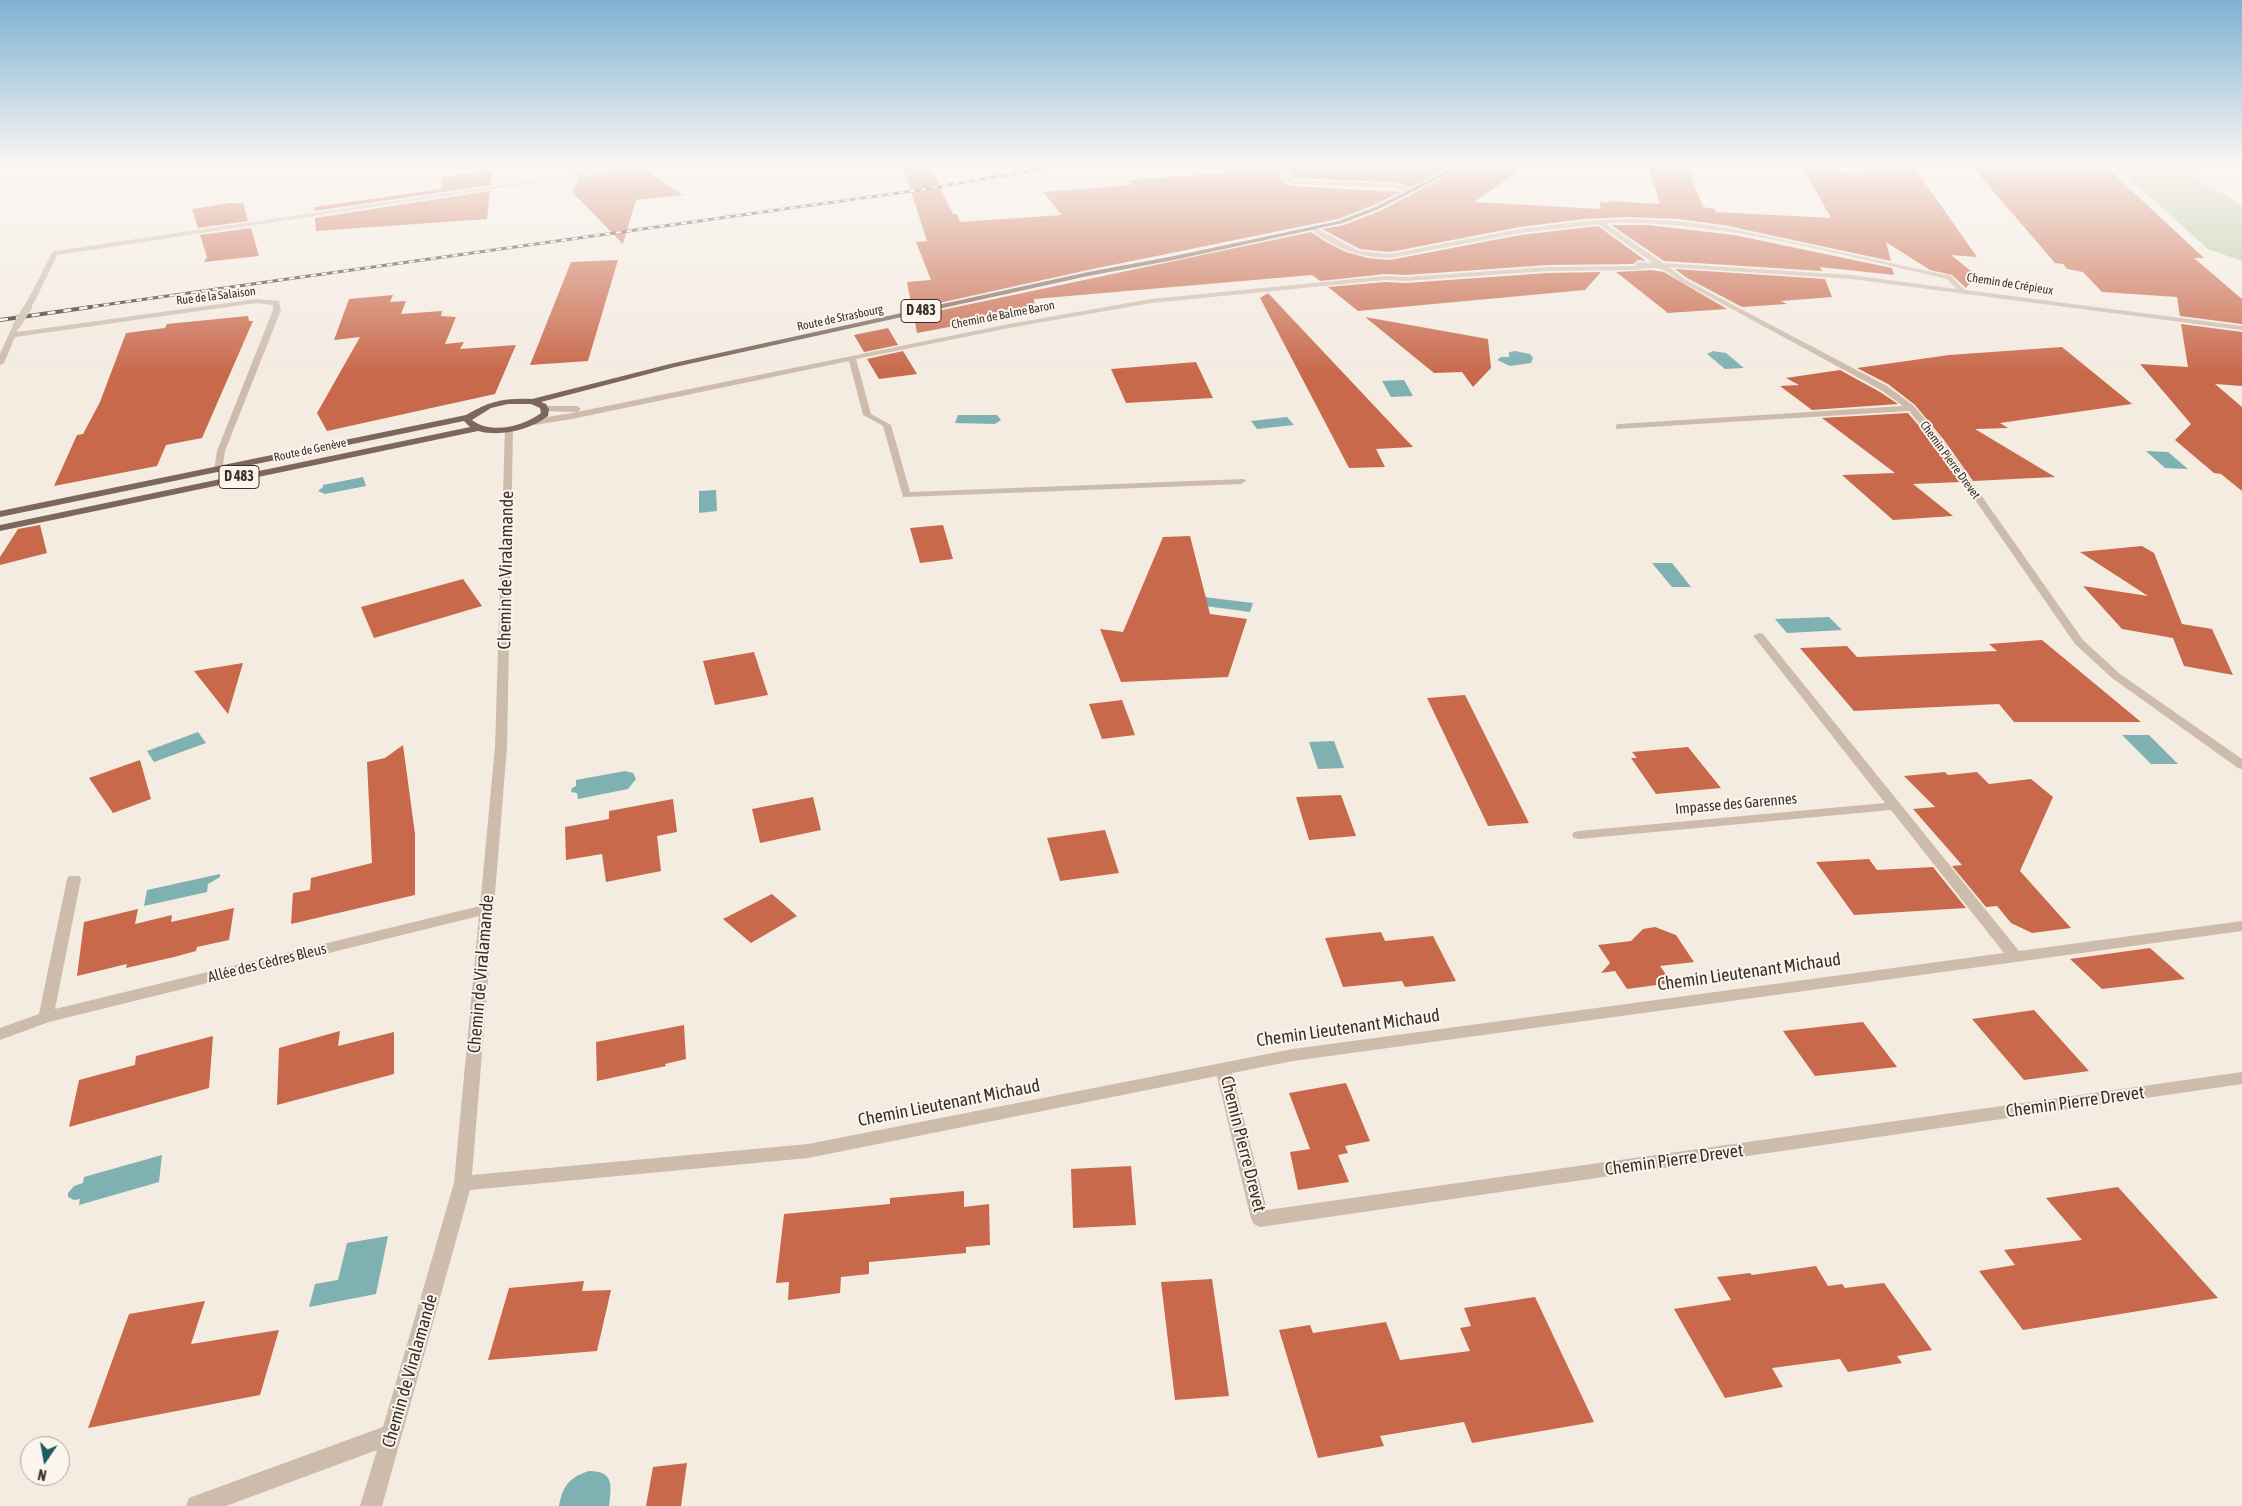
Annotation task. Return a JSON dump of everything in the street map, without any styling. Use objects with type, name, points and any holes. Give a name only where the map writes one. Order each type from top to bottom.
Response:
[{"type":"main road","name":"Route de Strasbourg","points":[[469,417],[479,409],[498,403],[532,402],[674,365],[1088,274],[1286,233]]},
{"type":"main road","points":[[532,402],[543,406],[545,409],[541,418],[534,422]]},
{"type":"main road","points":[[469,417],[468,421],[471,425],[478,428]]},
{"type":"main road","name":"Route de Genève","points":[[0,514],[469,417]]},
{"type":"main road","name":"Route de Genève","points":[[0,528],[478,428],[509,429],[534,422]]},
{"type":"street","points":[[0,363],[17,324],[30,303],[55,253],[188,233]]},
{"type":"street","name":"Chemin de Crépieux","points":[[1322,233],[1362,254],[1384,255],[1418,251],[1505,233]]},
{"type":"street","name":"Chemin Pierre Drevet","points":[[1616,233],[1684,282],[1884,388],[1911,408],[1940,443],[2079,642],[2116,676],[2242,765]]},
{"type":"street","name":"Chemin de Crépieux","points":[[1746,233],[1949,277],[1962,290],[2242,328]]},
{"type":"street","name":"Chemin de Balme Baron","points":[[534,422],[572,416],[1010,326],[1151,301],[1385,278],[1406,279],[1548,269],[1663,266],[1808,273],[1962,290]]},
{"type":"street","name":"Rue de la Salaison","points":[[12,336],[256,300],[276,303],[277,310],[220,452],[220,470]]},
{"type":"street","points":[[0,338],[12,336]]},
{"type":"street","points":[[852,358],[867,415],[887,425],[906,495],[1241,481]]},
{"type":"street","points":[[1619,426],[1911,408]]},
{"type":"street","name":"Chemin de Balme Baron","points":[[545,409],[599,409]]},
{"type":"street","name":"Chemin de Viralamande","points":[[372,1506],[462,1184],[501,748],[509,429]]},
{"type":"street","points":[[1759,636],[2015,956]]},
{"type":"street","name":"Impasse des Garennes","points":[[1579,835],[1895,806]]},
{"type":"street","points":[[46,1017],[74,879]]},
{"type":"street","name":"Allée des Cèdres Bleus","points":[[0,1034],[46,1017],[487,909]]},
{"type":"street","name":"Chemin Lieutenant Michaud","points":[[462,1184],[808,1151],[1293,1054],[2242,926]]},
{"type":"street","name":"Chemin Pierre Drevet","points":[[1223,1068],[1260,1219],[2242,1078]]},
{"type":"street","points":[[197,1506],[392,1434]]},
{"type":"green space","points":[[2190,233],[2242,233],[2242,261],[2208,249]]},
{"type":"water","points":[[1515,351],[1530,354],[1533,358],[1531,363],[1510,366],[1497,360],[1501,357],[1509,357],[1509,352]]},
{"type":"water","points":[[1713,351],[1726,353],[1744,368],[1725,369],[1707,354]]},
{"type":"water","points":[[1404,380],[1413,396],[1391,397],[1382,381]]},
{"type":"water","points":[[958,415],[997,415],[1001,420],[995,424],[955,423]]},
{"type":"water","points":[[1287,417],[1294,425],[1257,429],[1251,421]]},
{"type":"water","points":[[2146,451],[2168,452],[2188,469],[2165,468]]},
{"type":"water","points":[[363,477],[366,486],[325,494],[318,491],[323,485]]},
{"type":"water","points":[[716,490],[717,511],[699,513],[699,491]]},
{"type":"water","points":[[1652,563],[1672,563],[1691,587],[1672,587]]},
{"type":"water","points":[[1179,594],[1253,603],[1250,612],[1175,602]]},
{"type":"water","points":[[1829,617],[1842,630],[1787,633],[1775,619]]},
{"type":"water","points":[[198,732],[206,743],[154,762],[147,751]]},
{"type":"water","points":[[2122,735],[2149,735],[2178,764],[2151,764]]},
{"type":"water","points":[[1334,741],[1344,768],[1318,769],[1309,742]]},
{"type":"water","points":[[625,771],[633,773],[636,779],[628,789],[578,799],[577,793],[571,792],[572,788],[576,786],[576,780]]},
{"type":"water","points":[[220,874],[220,877],[208,884],[207,892],[144,906],[147,890]]},
{"type":"water","points":[[162,1155],[159,1182],[79,1205],[80,1199],[74,1200],[68,1197],[68,1193],[74,1186],[83,1183],[84,1177]]},
{"type":"water","points":[[388,1236],[376,1294],[309,1307],[315,1284],[338,1280],[347,1243]]},
{"type":"water","points":[[589,1471],[603,1474],[610,1481],[609,1506],[559,1506],[562,1493],[571,1480]]},
{"type":"building","points":[[253,233],[259,256],[204,262],[207,257],[200,235]]},
{"type":"building","points":[[612,233],[626,233],[623,244]]},
{"type":"building","points":[[925,233],[1268,233],[1088,270],[912,309],[907,282],[931,280],[916,242],[927,241]]},
{"type":"building","points":[[1305,233],[1313,233],[1346,252],[1368,258],[1390,260],[1520,235],[1608,233],[1646,261],[1638,260],[1633,264],[1548,265],[1406,275],[1385,274],[1320,281],[1312,275],[1034,299],[1035,311],[917,333],[914,316]]},
{"type":"building","points":[[1330,233],[1487,233],[1390,252],[1360,249]]},
{"type":"building","points":[[1623,233],[1734,235],[1892,268],[1894,275],[1820,267],[1822,271],[1664,261]]},
{"type":"building","points":[[1762,233],[1960,233],[1977,257],[1951,255],[1976,275],[1966,288],[1952,275],[1930,270],[1886,242],[1891,261]]},
{"type":"building","points":[[2029,233],[2177,233],[2204,258],[2194,258],[2242,299],[2242,324],[2180,316],[2177,297],[2102,292],[2083,272],[2067,269],[2063,264],[2055,263]]},
{"type":"building","points":[[618,260],[588,361],[530,365],[571,262]]},
{"type":"building","points":[[1675,269],[1825,279],[1832,297],[1781,301],[1787,304],[1742,307],[1687,278]]},
{"type":"building","points":[[1651,270],[1664,272],[1727,309],[1668,313],[1616,272]]},
{"type":"building","points":[[1601,272],[1585,290],[1358,311],[1328,287],[1548,273]]},
{"type":"building","points":[[1268,293],[1413,447],[1376,449],[1385,467],[1349,468],[1260,298]]},
{"type":"building","points":[[393,295],[390,302],[406,301],[401,314],[442,311],[441,316],[456,317],[445,344],[464,342],[460,349],[516,345],[495,394],[327,431],[317,413],[360,337],[334,340],[349,299]]},
{"type":"building","points":[[248,316],[249,321],[253,321],[202,438],[166,445],[157,466],[54,486],[77,435],[83,434],[100,402],[126,333],[165,328],[167,324]]},
{"type":"building","points":[[1365,317],[1488,339],[1491,368],[1473,387],[1462,372],[1434,373]]},
{"type":"building","points":[[2181,324],[2242,332],[2242,386],[2215,384],[2242,407],[2242,491],[2221,474],[2214,473],[2175,440],[2191,424],[2140,364],[2188,367]]},
{"type":"building","points":[[888,328],[898,345],[864,352],[854,335]]},
{"type":"building","points":[[2062,347],[2132,404],[2000,423],[2008,428],[1975,429],[2055,477],[1973,481],[1944,440],[1915,405],[1888,384],[1857,368],[1949,355]]},
{"type":"building","points":[[903,351],[917,374],[879,379],[867,359]]},
{"type":"building","points":[[1196,362],[1213,398],[1126,403],[1111,369]]},
{"type":"building","points":[[1840,370],[1898,404],[1812,410],[1780,386],[1799,385],[1786,378]]},
{"type":"building","points":[[1908,413],[1936,446],[1960,482],[1913,484],[1953,516],[1893,520],[1842,475],[1895,473],[1822,418]]},
{"type":"building","points":[[40,525],[47,553],[0,565],[0,557],[18,529]]},
{"type":"building","points":[[943,525],[953,559],[920,563],[910,528]]},
{"type":"building","points":[[1190,536],[1210,614],[1247,619],[1228,677],[1121,682],[1100,629],[1123,632],[1163,537]]},
{"type":"building","points":[[2142,546],[2154,553],[2182,624],[2212,629],[2233,675],[2184,666],[2173,638],[2122,629],[2083,586],[2148,596],[2080,552]]},
{"type":"building","points":[[463,579],[482,606],[374,638],[361,607]]},
{"type":"building","points":[[2042,640],[2141,722],[2014,722],[1999,704],[1854,711],[1800,648],[1847,646],[1857,657],[1997,651],[1989,644]]},
{"type":"building","points":[[754,652],[768,695],[715,705],[703,661]]},
{"type":"building","points":[[243,663],[228,714],[194,671]]},
{"type":"building","points":[[1465,695],[1529,823],[1488,826],[1427,698]]},
{"type":"building","points":[[1122,700],[1135,735],[1102,739],[1089,704]]},
{"type":"building","points":[[403,745],[415,834],[415,895],[291,924],[293,893],[310,890],[311,878],[372,863],[367,762],[385,758]]},
{"type":"building","points":[[1688,747],[1721,788],[1656,794],[1631,758],[1637,758],[1632,752]]},
{"type":"building","points":[[140,760],[151,799],[113,813],[89,778]]},
{"type":"building","points":[[1945,772],[1948,775],[1977,772],[1989,784],[2031,779],[2053,797],[2020,871],[2071,928],[2032,933],[2011,923],[1997,906],[1986,907],[1952,866],[1962,865],[1913,809],[1935,807],[1904,776]]},
{"type":"building","points":[[1341,795],[1356,836],[1309,840],[1296,797]]},
{"type":"building","points":[[813,797],[821,830],[760,843],[752,809]]},
{"type":"building","points":[[673,799],[677,832],[657,836],[661,871],[606,882],[602,854],[566,860],[565,827],[609,819],[609,811]]},
{"type":"building","points":[[1105,830],[1119,873],[1060,881],[1047,838]]},
{"type":"building","points":[[1869,859],[1877,870],[1933,867],[1966,908],[1854,915],[1816,862]]},
{"type":"building","points":[[772,894],[797,916],[751,943],[723,919]]},
{"type":"building","points":[[234,908],[229,940],[197,947],[196,951],[174,957],[126,968],[127,964],[77,976],[84,922],[138,909],[135,924],[172,915],[171,922]]},
{"type":"building","points":[[1655,927],[1676,935],[1694,962],[1660,966],[1672,983],[1627,989],[1615,971],[1601,973],[1610,963],[1598,945],[1631,941],[1643,929]]},
{"type":"building","points":[[1381,932],[1385,941],[1433,936],[1456,981],[1405,987],[1402,981],[1343,987],[1325,938]]},
{"type":"building","points":[[2150,948],[2185,979],[2102,989],[2070,959]]},
{"type":"building","points":[[2034,1010],[2089,1071],[2024,1080],[1972,1019]]},
{"type":"building","points":[[1863,1022],[1897,1067],[1815,1076],[1783,1031]]},
{"type":"building","points":[[684,1025],[686,1059],[665,1064],[666,1066],[597,1081],[596,1042]]},
{"type":"building","points":[[340,1031],[338,1046],[394,1032],[394,1074],[277,1105],[279,1048]]},
{"type":"building","points":[[213,1036],[209,1088],[69,1127],[79,1080],[135,1065],[136,1056]]},
{"type":"building","points":[[1346,1083],[1370,1141],[1345,1146],[1348,1153],[1338,1155],[1349,1182],[1298,1190],[1290,1152],[1310,1149],[1289,1093]]},
{"type":"building","points":[[1131,1166],[1136,1225],[1073,1228],[1071,1169]]},
{"type":"building","points":[[2118,1187],[2218,1298],[2023,1330],[1979,1271],[2015,1265],[2004,1250],[2082,1240],[2046,1198]]},
{"type":"building","points":[[964,1191],[964,1207],[989,1204],[990,1245],[966,1247],[966,1253],[869,1262],[869,1274],[841,1277],[840,1293],[788,1300],[789,1282],[776,1283],[784,1214],[890,1204],[890,1198]]},
{"type":"building","points":[[1816,1266],[1828,1286],[1842,1284],[1845,1288],[1884,1283],[1932,1350],[1897,1356],[1902,1363],[1848,1372],[1840,1359],[1772,1368],[1783,1387],[1725,1398],[1674,1309],[1731,1300],[1717,1277],[1750,1273],[1752,1275]]},
{"type":"building","points":[[1212,1279],[1229,1396],[1175,1400],[1161,1282]]},
{"type":"building","points":[[584,1281],[582,1291],[611,1290],[597,1351],[488,1360],[509,1288]]},
{"type":"building","points":[[1535,1297],[1594,1422],[1472,1443],[1464,1422],[1380,1436],[1384,1446],[1318,1458],[1279,1330],[1310,1325],[1313,1333],[1386,1322],[1400,1360],[1470,1351],[1460,1328],[1471,1326],[1464,1308]]},
{"type":"building","points":[[205,1301],[191,1344],[279,1330],[260,1395],[88,1428],[129,1314]]},
{"type":"building","points":[[687,1463],[681,1506],[646,1506],[653,1467]]},
{"type":"railway","points":[[82,308],[612,233]]},
{"type":"railway","points":[[0,320],[91,307]]}]
